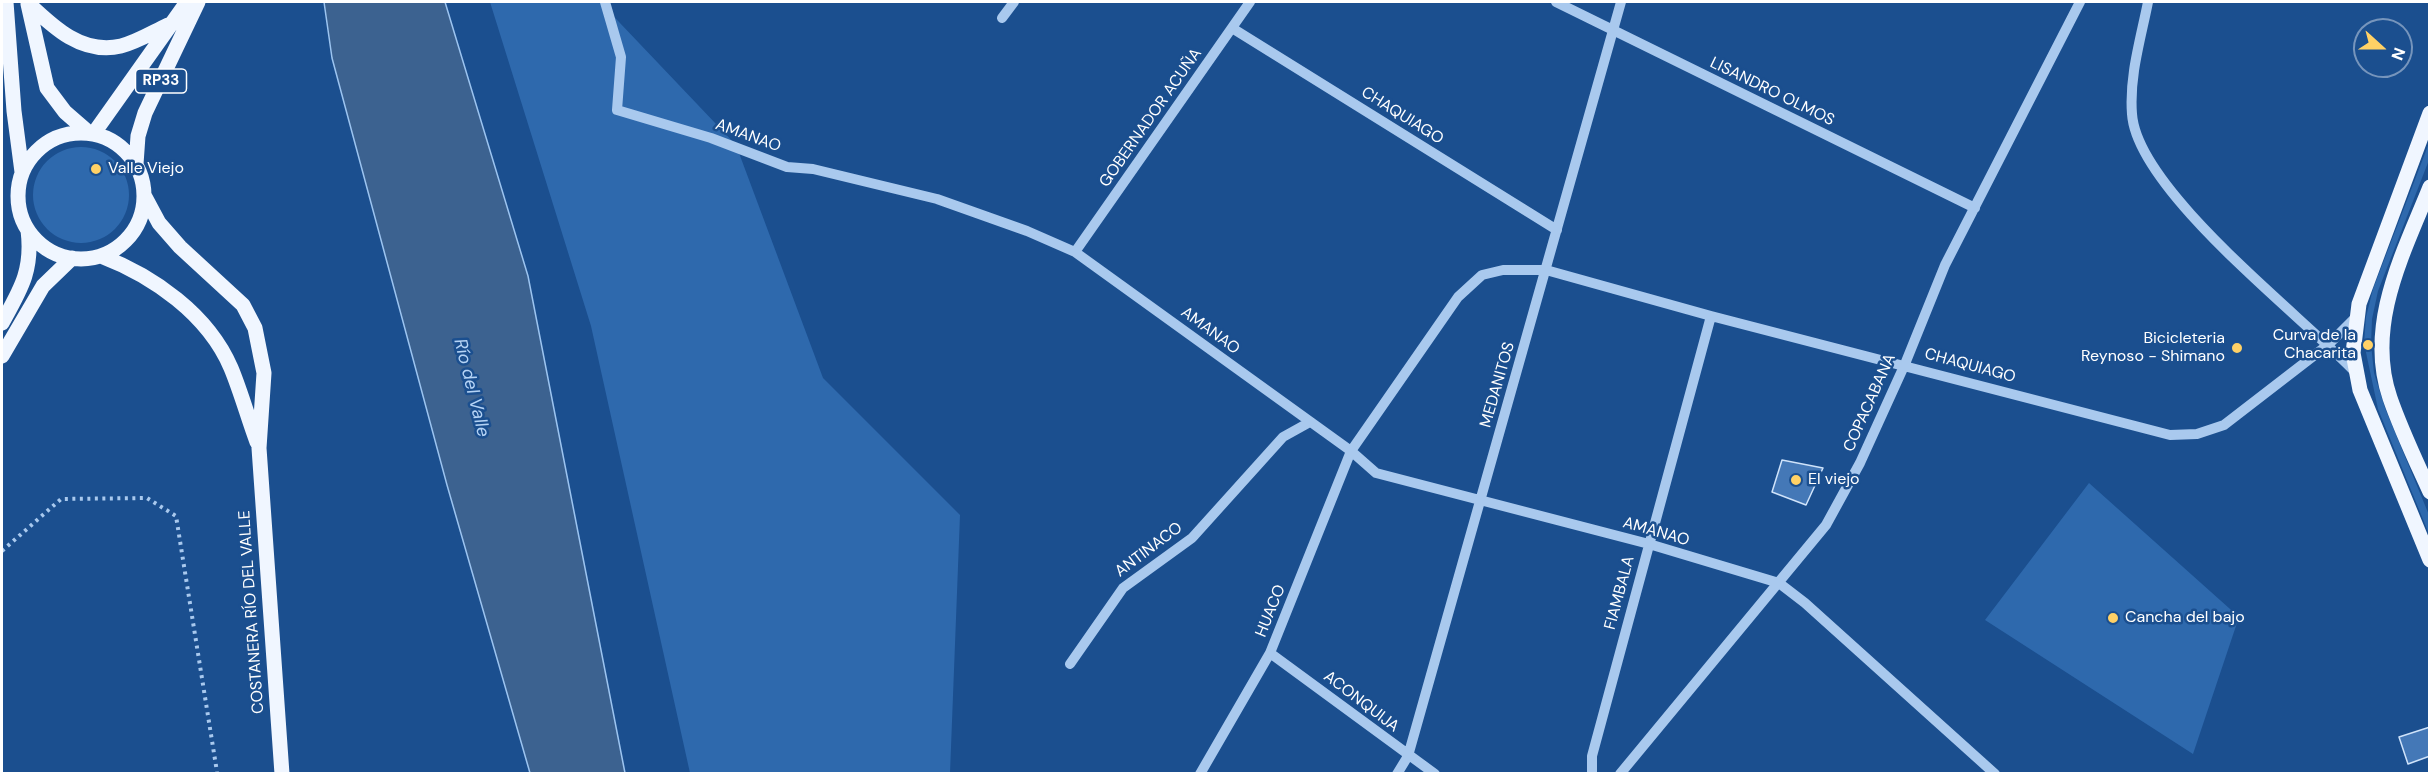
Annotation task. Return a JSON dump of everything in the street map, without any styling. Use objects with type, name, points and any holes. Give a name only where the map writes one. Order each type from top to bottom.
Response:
[{"type":"main road","points":[[6,2],[14,111],[22,172]]},
{"type":"main road","points":[[28,2],[47,88],[65,112],[91,133]]},
{"type":"main road","points":[[28,2],[61,34],[90,46],[120,46],[168,26]]},
{"type":"main road","name":"RP33","points":[[136,164],[118,144],[91,133],[187,2]]},
{"type":"main road","name":"RP33","points":[[101,256],[121,244],[136,226],[142,211],[144,195],[136,164],[138,136],[145,113],[198,2]]},
{"type":"main road","points":[[2430,113],[2355,318],[2353,353],[2360,390],[2430,560]]},
{"type":"main road","points":[[2,323],[21,289],[29,267],[28,230],[18,206],[18,189],[22,172],[31,157],[53,139],[76,132],[91,133]]},
{"type":"main road","points":[[2430,187],[2387,300],[2381,349],[2390,397],[2430,492]]},
{"type":"main road","name":"COSTANERA RÍO DEL VALLE","points":[[144,195],[159,223],[180,247],[243,305],[255,328],[264,373],[259,448],[282,774]]},
{"type":"main road","points":[[28,230],[50,251],[72,258],[101,256]]},
{"type":"main road","name":"COSTANERA RÍO DEL VALLE","points":[[101,256],[149,279],[194,315],[211,334],[230,366],[259,448]]},
{"type":"main road","points":[[2,356],[43,286],[72,258]]},
{"type":"street","name":"AMANAO","points":[[605,2],[621,57],[617,110],[711,138],[787,167],[813,169],[937,199],[1027,231],[1075,252],[1351,452],[1376,473],[1649,544],[1779,583]]},
{"type":"street","points":[[1002,18],[1014,2]]},
{"type":"street","name":"GOBERNADOR ACUÑA","points":[[1075,252],[1250,2]]},
{"type":"street","name":"LISANDRO OLMOS","points":[[1556,2],[1975,208]]},
{"type":"street","name":"MEDANITOS","points":[[1397,774],[1408,756],[1482,501],[1621,2]]},
{"type":"street","name":"COPACABANA","points":[[1620,774],[1826,525],[1860,463],[1905,364],[1945,265],[2080,2]]},
{"type":"street","points":[[2148,2],[2132,81],[2132,116],[2142,149],[2160,178],[2235,261],[2329,344],[2356,373]]},
{"type":"street","name":"CHAQUIAGO","points":[[1232,28],[1557,230]]},
{"type":"street","points":[[1351,452],[1458,297],[1482,275],[1503,270],[1546,270]]},
{"type":"street","name":"CHAQUIAGO","points":[[1546,270],[1711,316],[1905,364],[2170,435],[2197,434],[2224,425],[2329,344],[2355,318]]},
{"type":"street","name":"FIAMBALA","points":[[1592,774],[1592,756],[1711,316]]},
{"type":"street","name":"ANTINACO","points":[[1070,664],[1123,588],[1192,538],[1283,437],[1310,422]]},
{"type":"street","name":"HUACO","points":[[1200,774],[1270,653],[1351,452]]},
{"type":"street","points":[[1779,583],[1805,603],[1995,774]]},
{"type":"street","name":"ACONQUIJA","points":[[1270,653],[1435,774]]},
{"type":"path","points":[[2,551],[61,499],[147,498],[176,516],[217,772]]},
{"type":"shaded area","points":[[490,2],[600,2],[736,145],[823,378],[960,515],[950,773],[690,773],[591,326]]},
{"type":"shaded area","points":[[2429,143],[2429,160],[2378,291],[2372,319],[2371,344],[2374,373],[2385,408],[2429,515],[2429,534],[2378,409],[2364,343],[2366,317],[2373,289]]},
{"type":"shaded area","points":[[81,147],[99,151],[115,161],[125,177],[129,195],[125,213],[115,229],[99,239],[81,243],[63,239],[47,229],[37,213],[33,195],[37,177],[47,161],[63,151]]},
{"type":"shaded area","name":"Cancha del bajo","points":[[2089,483],[2239,617],[2193,754],[1985,620]]},
{"type":"water","name":"Río del Valle","points":[[324,2],[445,2],[528,276],[625,773],[530,773],[447,485],[332,58]]},
{"type":"building","name":"El viejo","points":[[1782,460],[1823,468],[1806,505],[1772,492]]},
{"type":"building","points":[[2430,727],[2430,756],[2408,764],[2399,737]]},
{"type":"place","name":"Valle Viejo","points":[[96,169]]},
{"type":"place","name":"Curva de la Chacarita","points":[[2368,345]]},
{"type":"place","name":"Bicicleteria Reynoso - Shimano","points":[[2237,348]]},
{"type":"place","name":"El viejo","points":[[1796,480]]},
{"type":"place","name":"Cancha del bajo","points":[[2113,618]]}]
